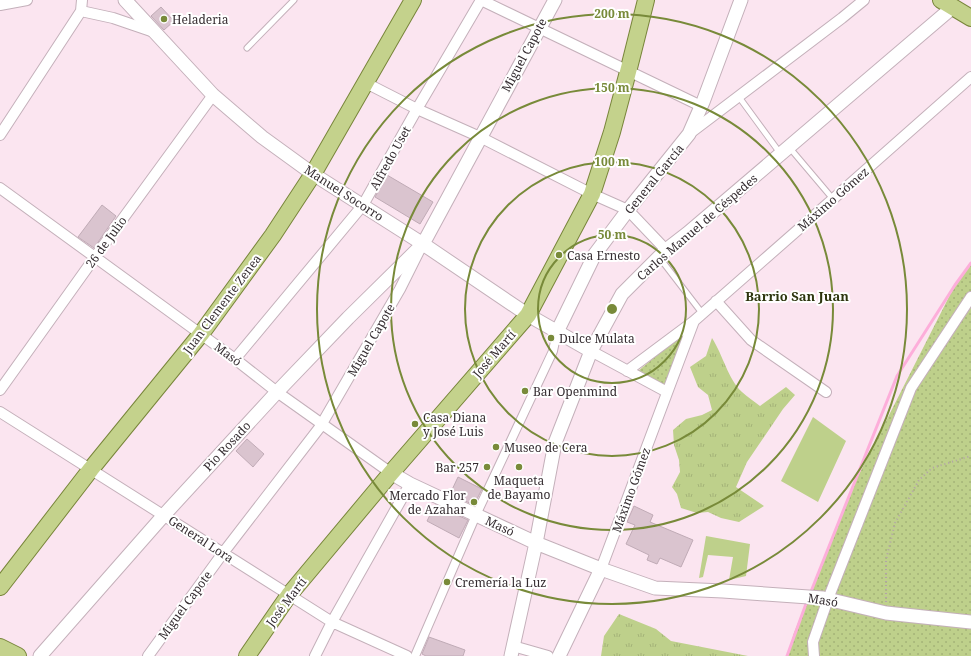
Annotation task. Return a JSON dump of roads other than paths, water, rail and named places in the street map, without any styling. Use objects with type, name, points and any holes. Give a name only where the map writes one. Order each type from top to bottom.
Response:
[{"type":"main road","name":"Juan Clemente Zenea","points":[[0,587],[90,469],[201,334],[273,235],[313,174],[413,0]]},
{"type":"main road","name":"José Martí","points":[[247,656],[289,595],[390,473],[528,315],[592,194],[612,132],[629,71],[646,0]]},
{"type":"main road","points":[[947,4],[971,18]]},
{"type":"main road","points":[[0,647],[18,656]]},
{"type":"street","points":[[0,5],[27,0]]},
{"type":"street","points":[[0,135],[81,11],[82,0]]},
{"type":"street","name":"Manuel Socorro","points":[[125,0],[213,95],[262,137],[313,174],[423,244],[528,315],[592,351]]},
{"type":"street","points":[[481,0],[701,106]]},
{"type":"street","name":"Alfredo Uset","points":[[235,358],[363,205],[481,0]]},
{"type":"street","name":"Miguel Capote","points":[[148,656],[223,553],[322,424],[400,289],[538,28],[555,0]]},
{"type":"street","name":"General García","points":[[415,656],[476,515],[553,351],[557,332],[596,254],[628,210],[689,134],[741,0]]},
{"type":"street","points":[[689,134],[864,0]]},
{"type":"street","name":"Carlos Manuel de Céspedes","points":[[512,651],[536,543],[555,442],[592,351],[622,294],[663,253],[785,150],[947,4]]},
{"type":"street","points":[[81,11],[113,18],[156,33]]},
{"type":"street","name":"Máximo Gómez","points":[[627,371],[694,321],[716,300],[971,77]]},
{"type":"street","points":[[366,83],[417,109],[480,137],[592,194],[628,210],[663,253]]},
{"type":"street","name":"26 de Julio","points":[[0,390],[213,95]]},
{"type":"street","name":"Masó","points":[[0,188],[235,358],[277,392],[390,473],[410,484],[536,543],[602,570],[655,588],[723,590],[802,596],[825,599],[886,613],[971,622]]},
{"type":"street","name":"Pio Rosado","points":[[40,656],[164,515],[277,392],[348,318],[423,244]]},
{"type":"street","points":[[814,656],[813,642],[825,599],[911,388],[971,297]]},
{"type":"street","points":[[716,300],[751,340],[826,392]]},
{"type":"street","name":"Máximo Gómez","points":[[559,656],[602,570],[694,321]]},
{"type":"street","points":[[592,351],[667,392]]},
{"type":"street","name":"General Lora","points":[[0,412],[332,622],[407,656]]},
{"type":"street","points":[[315,656],[332,622],[410,484]]},
{"type":"street","points":[[512,651],[548,656]]},
{"type":"lane","points":[[247,48],[294,0]]},
{"type":"lane","points":[[739,96],[785,150],[833,199]]},
{"type":"lane","points":[[663,253],[702,313]]},
{"type":"waterway","points":[[810,594],[897,376],[955,285],[971,263]]},
{"type":"waterway","points":[[787,656],[807,601]]},
{"type":"place","name":"Heladeria","points":[[164,19]]},
{"type":"place","name":"Casa Ernesto","points":[[559,255]]},
{"type":"place","name":"Dulce Mulata","points":[[551,338]]},
{"type":"place","name":"Bar Openmind","points":[[525,391]]},
{"type":"place","name":"Casa Diana y José Luis","points":[[415,424]]},
{"type":"place","name":"Museo de Cera","points":[[496,447]]},
{"type":"place","name":"Bar 257","points":[[487,467]]},
{"type":"place","name":"Maqueta de Bayamo","points":[[519,467]]},
{"type":"place","name":"Mercado Flor de Azahar","points":[[474,502]]},
{"type":"place","name":"Cremería la Luz","points":[[447,582]]},
{"type":"district","name":"Barrio San Juan","points":[[797,296]]}]
